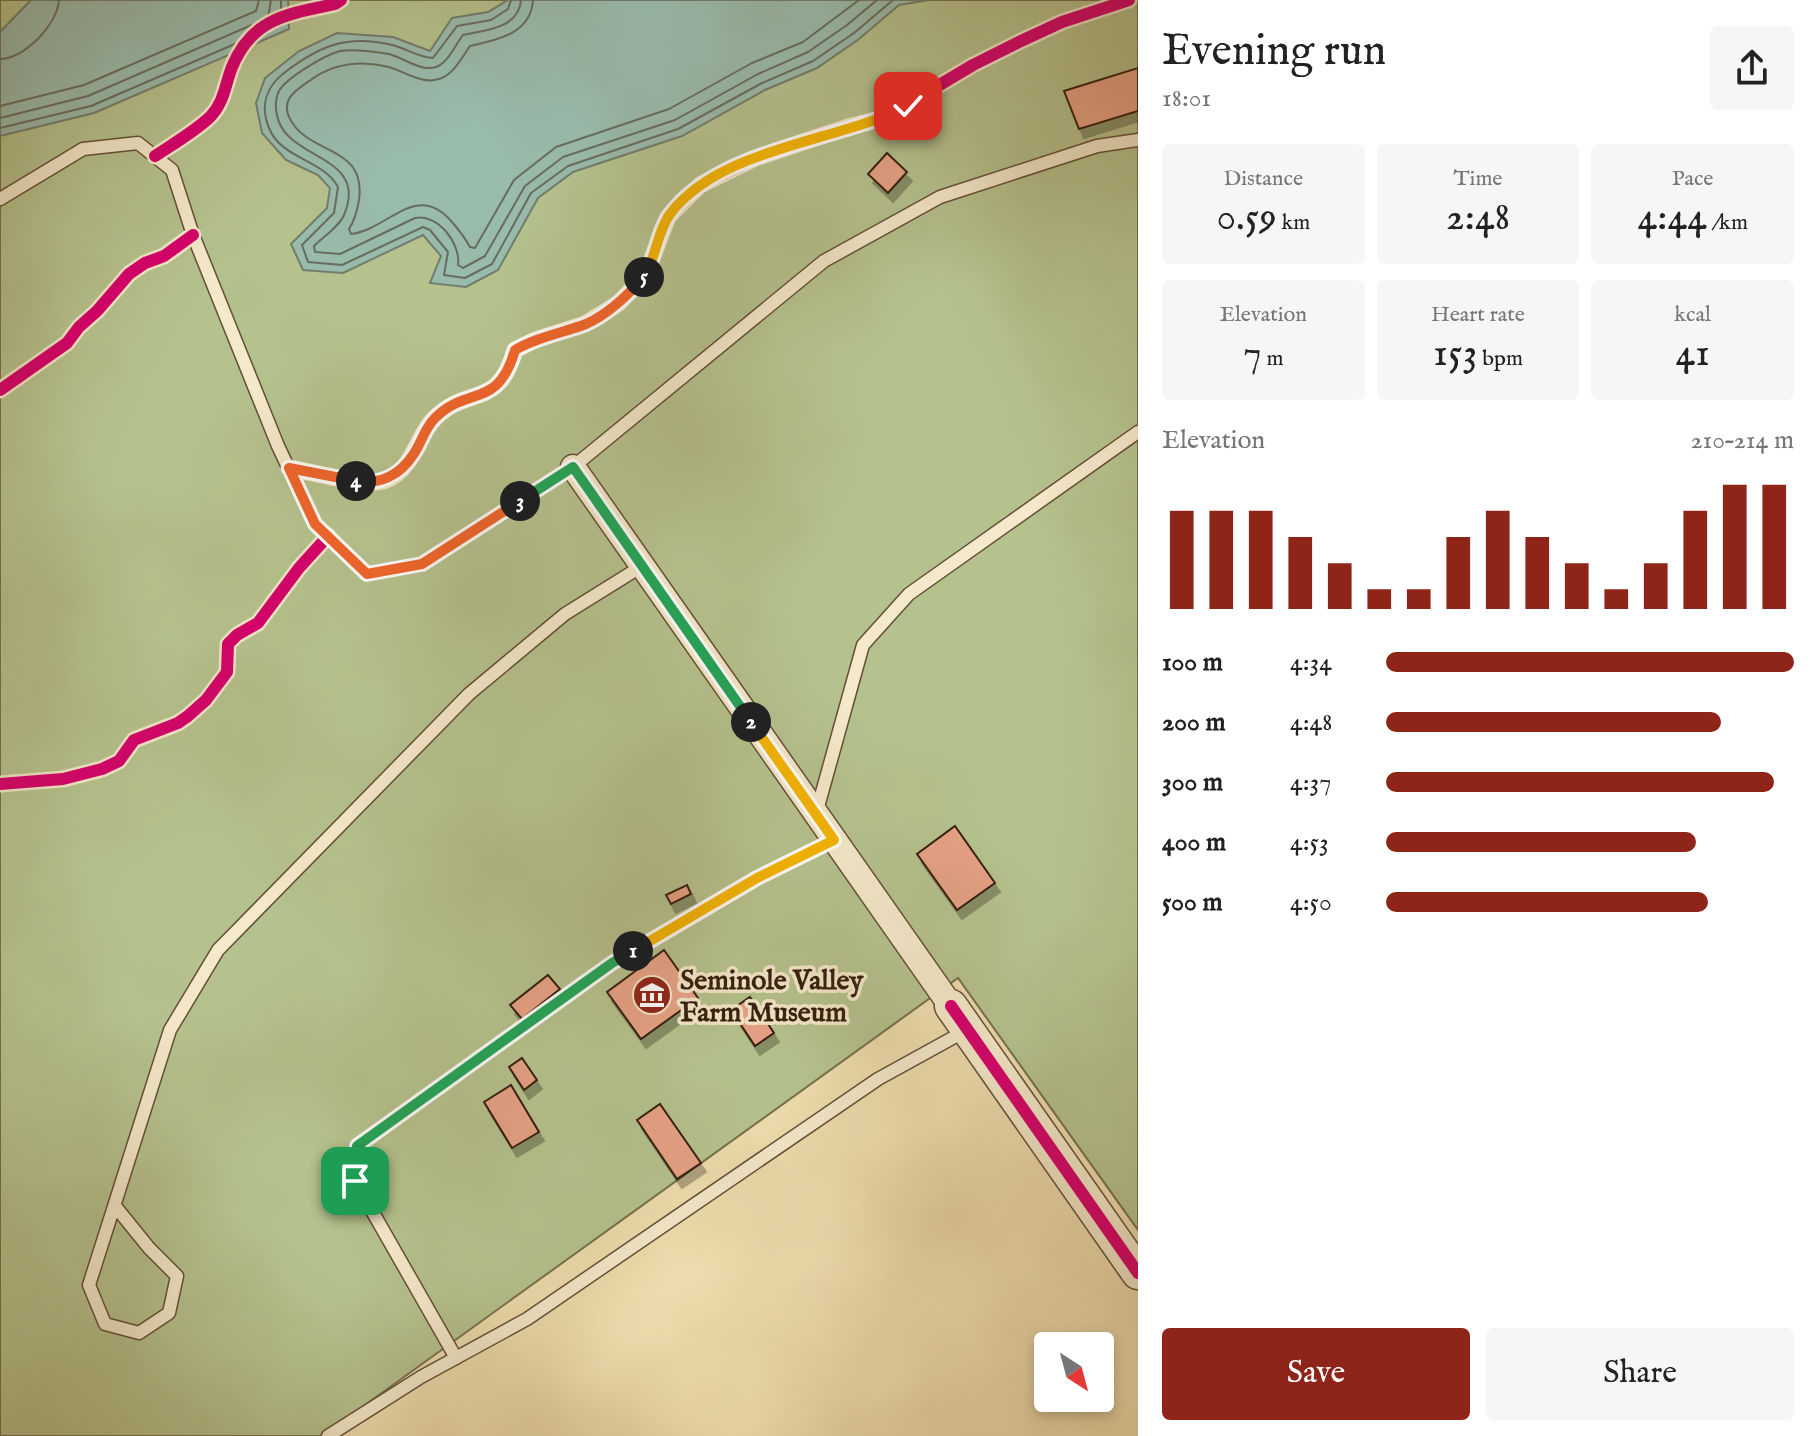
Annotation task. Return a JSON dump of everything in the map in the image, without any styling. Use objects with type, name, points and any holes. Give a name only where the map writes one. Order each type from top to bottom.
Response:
[{"type":"street","points":[[573,467],[1138,1273]]},
{"type":"lane","points":[[0,199],[83,149],[138,143],[172,170],[193,235],[278,446],[315,524],[367,574],[422,564],[573,467],[824,261],[940,197],[1097,146],[1138,140]]},
{"type":"lane","points":[[816,814],[863,645],[909,594],[1138,432]]},
{"type":"lane","points":[[115,1206],[177,1276],[169,1313],[139,1333],[105,1324],[89,1285],[170,1030],[218,950],[469,694],[565,614],[642,566]]},
{"type":"lane","points":[[456,1358],[355,1181],[357,1146],[612,963],[757,878],[834,840]]},
{"type":"lane","points":[[328,1436],[527,1319],[878,1079],[959,1018]]},
{"type":"green space","points":[[0,0],[1138,0],[1138,1230],[958,978],[322,1436],[0,1436]]},
{"type":"water","points":[[31,0],[288,0],[289,29],[94,113],[0,136],[0,32]]},
{"type":"water","points":[[508,0],[929,0],[899,5],[859,39],[817,68],[765,90],[682,136],[573,172],[538,198],[498,270],[466,287],[430,283],[441,256],[423,235],[343,273],[303,270],[291,244],[327,208],[330,188],[318,175],[286,160],[262,133],[256,103],[265,78],[299,51],[337,33],[393,37],[430,51],[452,18],[488,12]]},
{"type":"building","points":[[1138,68],[1138,111],[1079,129],[1064,91]]},
{"type":"building","points":[[887,153],[907,172],[888,193],[868,174]]},
{"type":"building","points":[[955,826],[995,883],[957,910],[917,854]]},
{"type":"building","points":[[687,885],[691,894],[671,904],[666,895]]},
{"type":"building","name":"Seminole Valley Farm Museum","points":[[664,950],[698,998],[641,1039],[607,992]]},
{"type":"building","points":[[548,975],[560,989],[522,1019],[510,1005]]},
{"type":"building","points":[[750,997],[774,1033],[755,1046],[731,1010]]},
{"type":"building","points":[[522,1058],[537,1080],[524,1090],[509,1067]]},
{"type":"building","points":[[511,1085],[539,1132],[512,1148],[484,1102]]},
{"type":"building","points":[[660,1104],[701,1163],[677,1179],[637,1120]]},
{"type":"cycle path","points":[[155,156],[215,112],[240,51],[261,28],[287,15],[341,0]]},
{"type":"cycle path","points":[[289,468],[365,482],[386,480],[395,475],[409,460],[435,418],[447,408],[491,389],[500,381],[515,350],[535,340],[585,324],[619,303],[646,274],[668,217],[700,185],[755,158],[884,118],[973,65],[1021,41],[1062,22],[1129,0]]},
{"type":"cycle path","points":[[0,390],[67,343],[129,274],[145,263],[164,256],[193,235]]},
{"type":"cycle path","points":[[0,784],[63,779],[102,769],[119,761],[134,740],[188,716],[206,700],[227,672],[228,644],[258,623],[299,568],[328,536]]},
{"type":"cycle path","points":[[951,1006],[1138,1273]]},
{"type":"place","name":"Seminole Valley Farm Museum","points":[[652,995]]},
{"type":"route","points":[[355,1181],[357,1146],[612,963],[757,878],[834,840],[573,467],[422,564],[367,574],[315,524],[289,468],[362,482],[386,480],[414,454],[425,429],[436,417],[449,407],[488,392],[506,377],[515,350],[597,318],[634,289],[655,255],[668,217],[700,185],[755,158],[848,127],[864,125],[908,106]]}]
